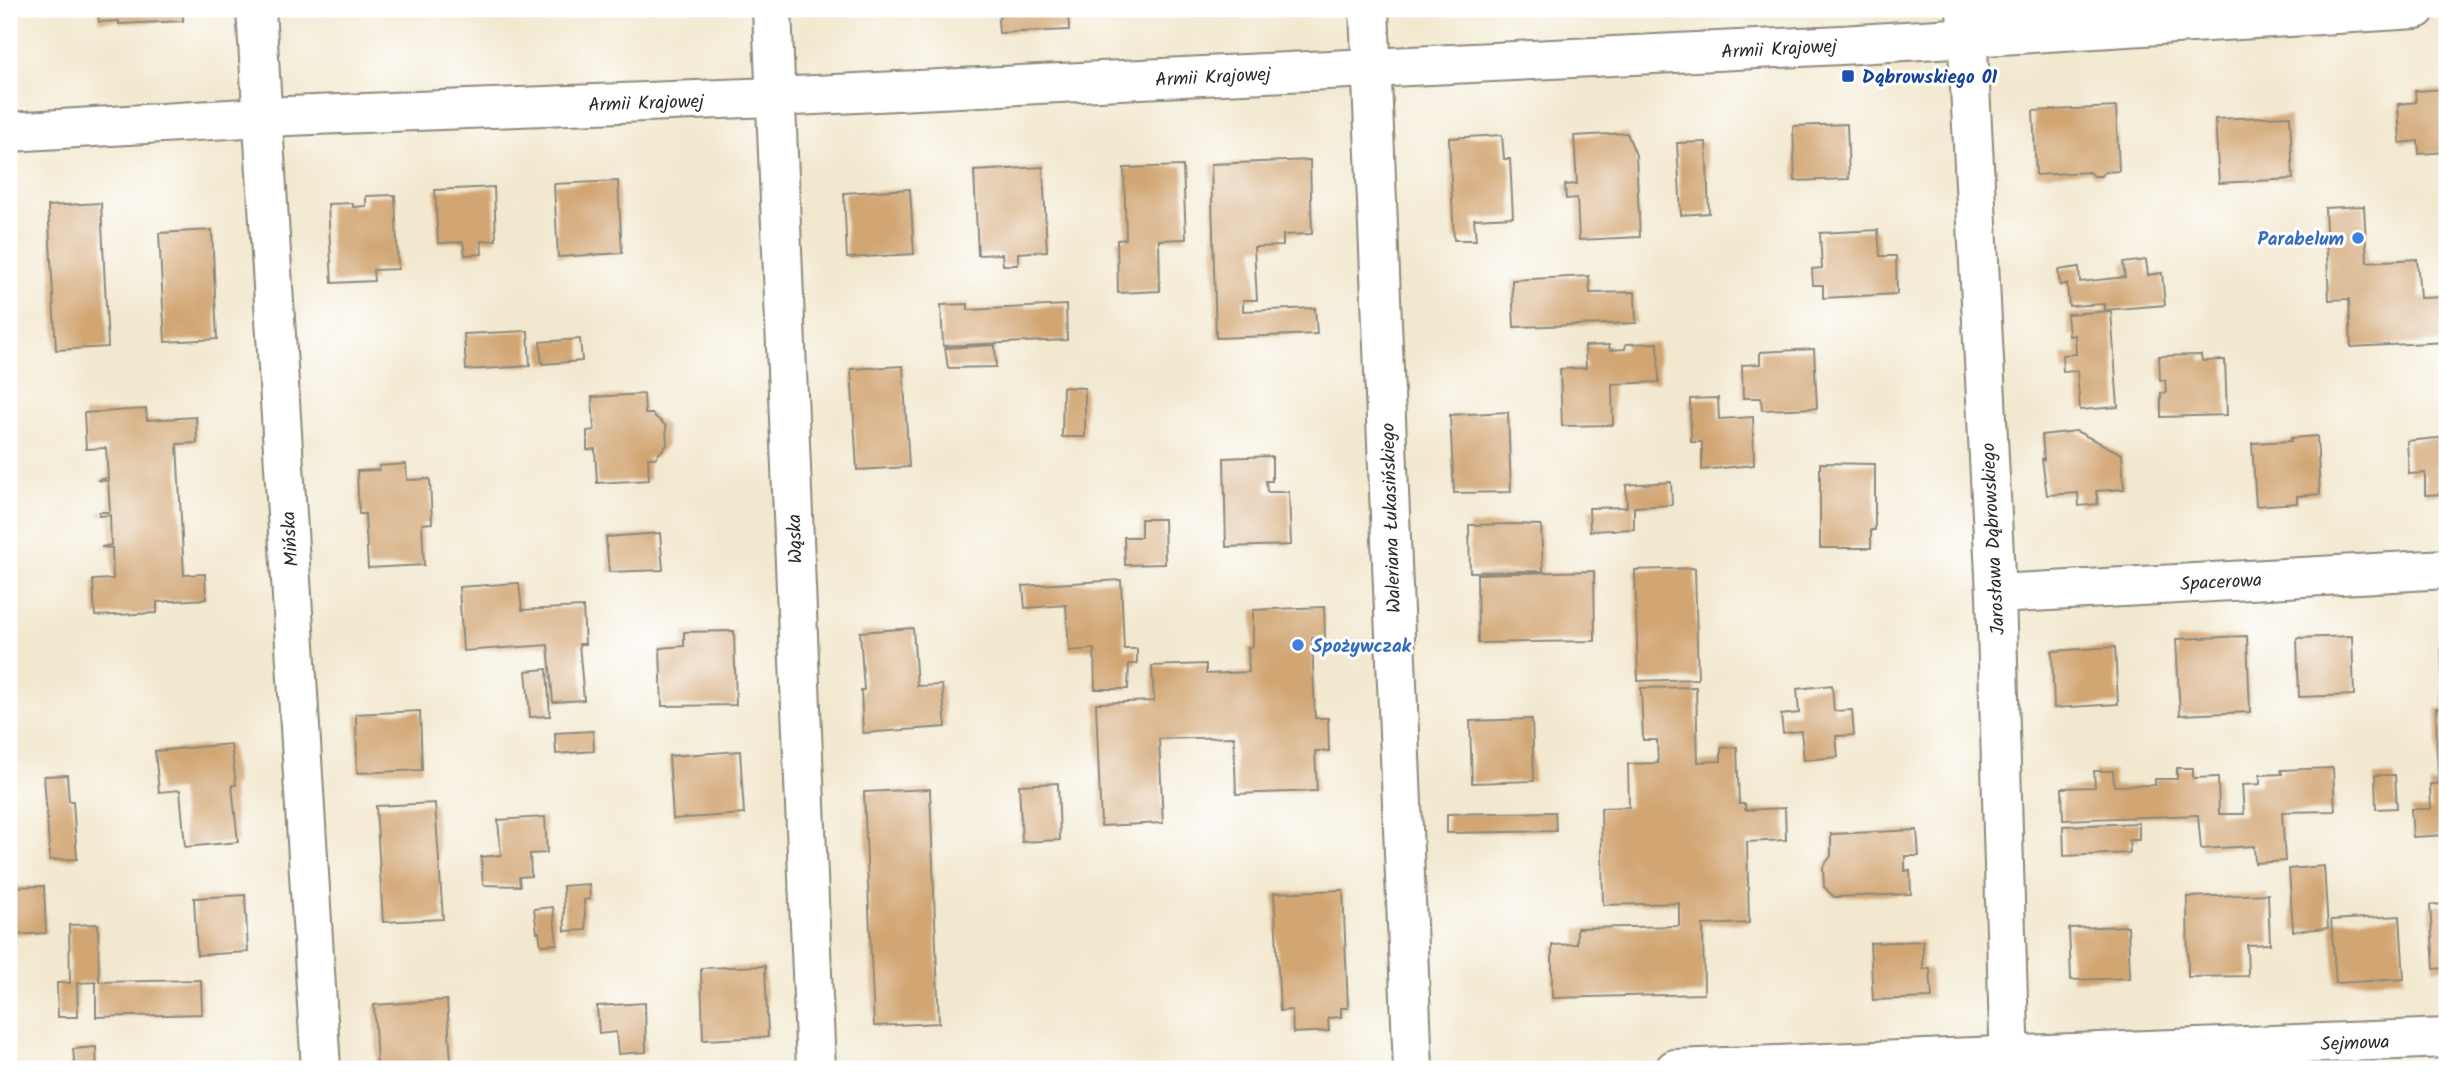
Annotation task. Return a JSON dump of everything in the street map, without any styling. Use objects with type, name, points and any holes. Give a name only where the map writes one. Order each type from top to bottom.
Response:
[{"type":"street","name":"Mińska","points":[[256,9],[321,1069]]},
{"type":"street","name":"Wąska","points":[[772,9],[817,1069]]},
{"type":"street","name":"Waleriana Łukasińskiego","points":[[1369,9],[1413,1069]]},
{"type":"street","name":"Armii Krajowej","points":[[9,132],[263,117],[774,97],[1372,68],[1967,23],[2416,9]]},
{"type":"street","name":"Jarosława Dąbrowskiego","points":[[1967,23],[1996,594],[2010,1062]]},
{"type":"street","name":"Spacerowa","points":[[1996,594],[2447,569]]},
{"type":"street","name":"Sejmowa","points":[[1675,1069],[2010,1062],[2447,1038]]},
{"type":"building","points":[[98,9],[183,9],[183,21],[119,24],[119,21],[99,22]]},
{"type":"building","points":[[1004,9],[1068,9],[1069,30],[999,33],[998,20]]},
{"type":"building","points":[[2447,89],[2447,152],[2419,154],[2418,141],[2400,143],[2398,104],[2416,102],[2415,91]]},
{"type":"building","points":[[2116,107],[2119,171],[2105,172],[2101,176],[2094,176],[2089,172],[2036,175],[2033,111]]},
{"type":"building","points":[[2290,116],[2293,179],[2219,183],[2215,119]]},
{"type":"building","points":[[1847,124],[1849,179],[1795,181],[1793,126]]},
{"type":"building","points":[[1627,133],[1636,155],[1640,237],[1579,240],[1577,198],[1566,199],[1565,185],[1577,184],[1574,136]]},
{"type":"building","points":[[1502,135],[1504,159],[1510,159],[1513,217],[1474,219],[1476,240],[1454,240],[1449,138]]},
{"type":"building","points":[[1706,142],[1709,213],[1681,215],[1677,143]]},
{"type":"building","points":[[1310,160],[1312,234],[1283,235],[1283,246],[1254,247],[1257,300],[1243,300],[1243,311],[1315,308],[1317,334],[1216,338],[1211,164]]},
{"type":"building","points":[[1183,166],[1186,239],[1159,240],[1160,291],[1118,293],[1117,240],[1126,239],[1124,168]]},
{"type":"building","points":[[1043,167],[1047,251],[1018,253],[1018,265],[1003,265],[1002,254],[978,255],[974,171]]},
{"type":"building","points":[[618,181],[622,253],[558,257],[554,184]]},
{"type":"building","points":[[494,187],[496,240],[481,241],[482,254],[465,255],[463,242],[438,243],[435,190]]},
{"type":"building","points":[[910,189],[914,254],[847,258],[844,193]]},
{"type":"building","points":[[395,195],[398,269],[373,270],[374,281],[332,283],[328,204],[353,203],[353,207],[366,206],[366,196]]},
{"type":"building","points":[[101,203],[108,347],[56,350],[48,206]]},
{"type":"building","points":[[2364,206],[2367,262],[2417,259],[2420,298],[2447,297],[2447,342],[2351,347],[2349,299],[2329,300],[2325,208]]},
{"type":"building","points":[[212,230],[217,339],[165,342],[159,233]]},
{"type":"building","points":[[1878,230],[1880,256],[1896,256],[1897,294],[1823,298],[1823,285],[1813,285],[1812,269],[1822,268],[1820,233]]},
{"type":"building","points":[[2146,260],[2148,275],[2162,273],[2165,305],[2105,310],[2105,304],[2069,306],[2067,284],[2060,285],[2058,270],[2079,267],[2080,282],[2125,277],[2123,263]]},
{"type":"building","points":[[1589,276],[1590,293],[1635,292],[1636,323],[1514,327],[1512,280]]},
{"type":"building","points":[[968,304],[968,310],[1066,305],[1067,340],[943,346],[941,305]]},
{"type":"building","points":[[2111,311],[2118,407],[2080,410],[2077,371],[2063,372],[2062,355],[2076,354],[2075,335],[2069,336],[2067,314]]},
{"type":"building","points":[[528,331],[530,366],[466,370],[464,334]]},
{"type":"building","points":[[580,339],[582,361],[542,364],[540,342]]},
{"type":"building","points":[[1658,343],[1659,382],[1612,384],[1613,425],[1562,426],[1560,369],[1586,368],[1585,346],[1609,345],[1610,350],[1625,349],[1626,344]]},
{"type":"building","points":[[995,345],[996,367],[948,368],[945,348]]},
{"type":"building","points":[[1814,349],[1817,408],[1762,410],[1761,398],[1743,398],[1742,365],[1760,364],[1760,352]]},
{"type":"building","points":[[2201,355],[2202,361],[2225,360],[2227,415],[2161,417],[2161,393],[2166,393],[2165,380],[2160,380],[2159,356]]},
{"type":"building","points":[[903,366],[909,467],[857,470],[851,369]]},
{"type":"building","points":[[1063,387],[1085,388],[1085,437],[1062,437]]},
{"type":"building","points":[[644,394],[645,414],[652,414],[666,426],[667,445],[655,458],[648,458],[649,480],[597,483],[595,449],[587,450],[587,431],[594,430],[592,397]]},
{"type":"building","points":[[1718,398],[1719,419],[1753,417],[1754,465],[1702,470],[1702,442],[1691,442],[1690,399]]},
{"type":"building","points":[[146,409],[147,420],[196,417],[197,443],[177,444],[184,575],[205,574],[206,599],[157,602],[157,613],[95,616],[93,580],[113,579],[112,548],[101,547],[111,545],[110,515],[99,516],[99,512],[110,512],[108,481],[97,480],[108,478],[106,448],[86,449],[84,413]]},
{"type":"building","points":[[1508,412],[1511,492],[1454,493],[1450,415]]},
{"type":"building","points":[[2076,431],[2122,454],[2124,489],[2096,491],[2098,504],[2079,506],[2078,493],[2047,495],[2042,435]]},
{"type":"building","points":[[2317,436],[2320,494],[2297,496],[2297,503],[2256,506],[2252,443],[2291,441],[2291,438]]},
{"type":"building","points":[[2447,437],[2447,494],[2425,495],[2425,473],[2409,474],[2407,441]]},
{"type":"building","points":[[1272,456],[1272,481],[1266,481],[1267,492],[1289,492],[1291,545],[1226,547],[1224,458]]},
{"type":"building","points":[[1820,463],[1875,464],[1875,530],[1871,530],[1871,548],[1820,548]]},
{"type":"building","points":[[406,464],[407,480],[430,479],[432,523],[422,524],[424,565],[368,568],[365,514],[359,514],[357,471],[379,470],[379,466]]},
{"type":"building","points":[[1671,482],[1672,505],[1634,507],[1634,529],[1590,531],[1589,508],[1627,507],[1626,485]]},
{"type":"building","points":[[1141,519],[1164,519],[1165,564],[1125,565],[1124,537],[1141,537]]},
{"type":"building","points":[[1469,525],[1541,525],[1543,571],[1470,572]]},
{"type":"building","points":[[660,533],[663,570],[609,572],[606,537]]},
{"type":"building","points":[[1695,568],[1698,679],[1638,681],[1635,570]]},
{"type":"building","points":[[1594,571],[1595,641],[1478,643],[1477,574]]},
{"type":"building","points":[[1121,580],[1124,649],[1137,649],[1137,664],[1129,664],[1128,689],[1095,689],[1094,649],[1069,651],[1066,605],[1025,608],[1023,586]]},
{"type":"building","points":[[519,583],[522,610],[583,607],[585,644],[579,644],[584,700],[553,702],[548,645],[463,651],[459,587]]},
{"type":"building","points":[[1324,607],[1325,637],[1312,638],[1315,718],[1328,718],[1329,751],[1315,751],[1317,791],[1236,794],[1234,737],[1159,739],[1163,823],[1101,826],[1096,703],[1154,701],[1152,666],[1206,664],[1206,674],[1249,672],[1248,647],[1253,647],[1253,610]]},
{"type":"building","points":[[913,628],[917,686],[942,685],[946,727],[863,733],[861,690],[864,690],[860,632]]},
{"type":"building","points":[[734,631],[736,705],[662,706],[660,648],[684,646],[684,632]]},
{"type":"building","points":[[2247,636],[2250,712],[2180,715],[2176,639]]},
{"type":"building","points":[[2352,636],[2354,695],[2299,697],[2297,638]]},
{"type":"building","points":[[2447,642],[2447,835],[2413,837],[2411,809],[2431,809],[2430,784],[2438,784],[2436,708],[2443,708],[2441,643]]},
{"type":"building","points":[[2115,647],[2118,704],[2054,708],[2052,651]]},
{"type":"building","points":[[547,669],[550,716],[530,717],[526,671]]},
{"type":"building","points":[[1832,685],[1834,711],[1852,710],[1854,735],[1836,736],[1838,757],[1804,760],[1801,731],[1783,733],[1781,715],[1799,713],[1797,689]]},
{"type":"building","points":[[1696,687],[1698,762],[1721,761],[1721,748],[1737,747],[1739,804],[1745,804],[1745,810],[1785,808],[1786,840],[1747,842],[1749,923],[1703,925],[1704,994],[1552,998],[1552,945],[1577,944],[1577,928],[1679,926],[1679,903],[1603,905],[1601,808],[1629,807],[1628,764],[1658,763],[1657,740],[1643,740],[1641,688]]},
{"type":"building","points":[[420,711],[422,770],[357,773],[356,714]]},
{"type":"building","points":[[1532,719],[1534,781],[1472,783],[1470,721]]},
{"type":"building","points":[[593,731],[594,751],[556,754],[555,733]]},
{"type":"building","points":[[231,744],[238,842],[185,847],[180,790],[159,792],[155,751]]},
{"type":"building","points":[[740,751],[744,814],[673,819],[669,756]]},
{"type":"building","points":[[2177,768],[2193,768],[2193,778],[2218,777],[2219,814],[2244,814],[2242,785],[2260,784],[2260,775],[2282,774],[2281,770],[2333,768],[2335,811],[2282,812],[2285,861],[2255,863],[2254,846],[2201,849],[2198,815],[2063,820],[2062,788],[2095,787],[2094,771],[2113,771],[2114,786],[2155,785],[2155,779],[2177,779]]},
{"type":"building","points":[[67,775],[69,801],[73,801],[77,859],[50,860],[44,776]]},
{"type":"building","points":[[2375,775],[2395,775],[2397,808],[2376,809]]},
{"type":"building","points":[[1058,783],[1060,840],[1022,842],[1019,785]]},
{"type":"building","points":[[930,789],[939,1023],[874,1026],[864,792]]},
{"type":"building","points":[[435,803],[443,919],[383,922],[376,806]]},
{"type":"building","points":[[1555,812],[1556,831],[1447,833],[1447,814]]},
{"type":"building","points":[[545,817],[547,853],[530,854],[531,876],[519,877],[520,886],[483,885],[481,857],[501,855],[498,820]]},
{"type":"building","points":[[2139,823],[2139,840],[2129,840],[2130,853],[2064,856],[2063,826]]},
{"type":"building","points":[[1917,830],[1919,856],[1905,856],[1905,871],[1910,870],[1911,894],[1834,897],[1824,887],[1823,867],[1831,856],[1831,834]]},
{"type":"building","points":[[2324,866],[2328,928],[2293,931],[2289,869]]},
{"type":"building","points":[[589,884],[590,899],[584,900],[586,930],[565,931],[563,886]]},
{"type":"building","points":[[44,886],[46,933],[13,935],[9,920],[9,887]]},
{"type":"building","points":[[1343,890],[1348,1008],[1341,1008],[1341,1017],[1328,1018],[1329,1031],[1293,1033],[1292,1010],[1280,1011],[1274,893]]},
{"type":"building","points":[[2268,894],[2270,944],[2247,945],[2248,976],[2188,977],[2187,897]]},
{"type":"building","points":[[245,895],[248,952],[197,955],[194,898]]},
{"type":"building","points":[[2447,904],[2447,968],[2434,969],[2430,905]]},
{"type":"building","points":[[553,907],[557,944],[541,945],[534,909]]},
{"type":"building","points":[[2400,916],[2404,979],[2336,983],[2331,920]]},
{"type":"building","points":[[98,924],[99,982],[201,980],[202,1014],[96,1017],[96,982],[77,983],[78,1017],[58,1017],[57,983],[70,983],[69,925]]},
{"type":"building","points":[[2128,926],[2130,978],[2071,980],[2069,928]]},
{"type":"building","points":[[1923,941],[1923,969],[1930,968],[1932,998],[1873,1000],[1870,943]]},
{"type":"building","points":[[765,966],[768,1037],[703,1040],[701,968]]},
{"type":"building","points":[[447,1000],[451,1062],[424,1064],[425,1069],[399,1069],[398,1065],[377,1067],[374,1005]]},
{"type":"building","points":[[645,1003],[646,1052],[618,1054],[616,1032],[599,1034],[597,1006]]},
{"type":"building","points":[[11,1032],[13,1069],[9,1069]]},
{"type":"building","points":[[96,1047],[97,1069],[75,1069],[73,1049]]},
{"type":"place","name":"Dąbrowskiego 01","points":[[1848,76]]},
{"type":"place","name":"Parabelum","points":[[2358,238]]},
{"type":"place","name":"Spożywczak","points":[[1298,645]]}]
